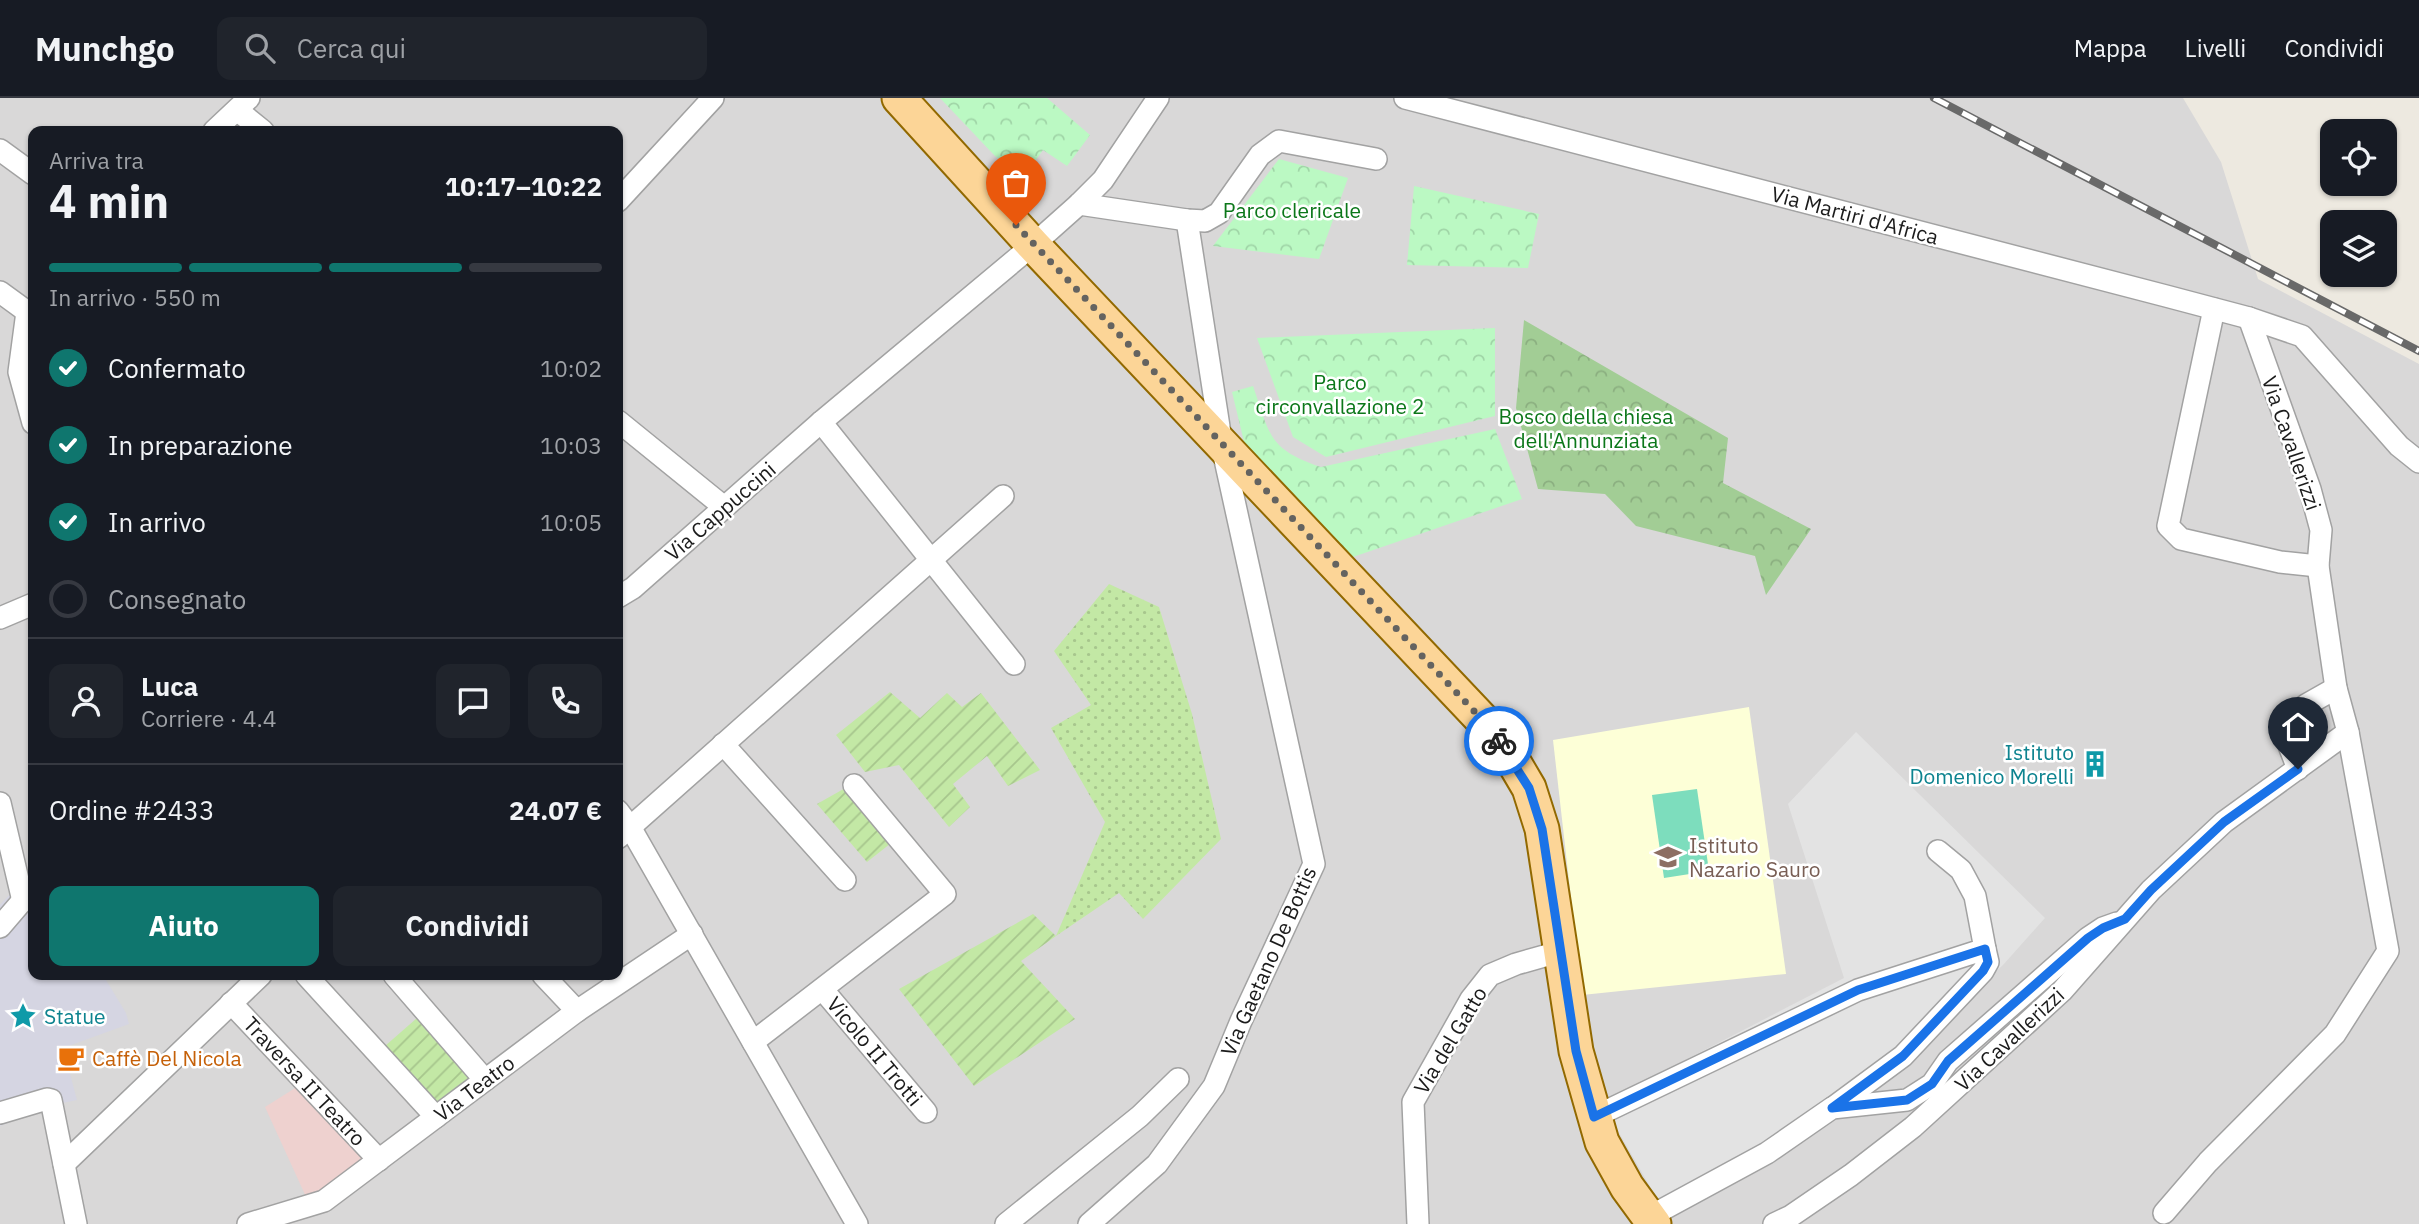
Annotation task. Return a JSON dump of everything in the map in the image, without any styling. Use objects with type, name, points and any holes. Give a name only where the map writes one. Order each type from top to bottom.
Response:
[{"type":"main road","points":[[899,98],[1033,245],[1490,728],[1509,754],[1529,788],[1542,829],[1576,1051],[1594,1117],[1602,1142],[1627,1187],[1651,1220]]},
{"type":"street","points":[[623,196],[713,98]]},
{"type":"street","name":"Via Cappuccini","points":[[623,592],[633,587],[821,422],[1079,204],[1103,180],[1158,98]]},
{"type":"street","name":"Via Martiri d'Africa","points":[[1405,98],[2249,318],[2302,336],[2399,446],[2419,462]]},
{"type":"street","points":[[219,126],[243,104],[259,126]]},
{"type":"street","points":[[1079,204],[1205,221],[1219,213],[1260,155],[1279,141],[1376,159]]},
{"type":"street","points":[[0,150],[28,170]]},
{"type":"street","name":"Via Gaetano De Bottis","points":[[1089,1224],[1157,1164],[1214,1086],[1314,864],[1222,446],[1187,220]]},
{"type":"street","points":[[0,292],[28,313]]},
{"type":"street","points":[[2214,309],[2168,526],[2181,539],[2280,562],[2318,566]]},
{"type":"street","name":"Via Cavallerizzi","points":[[1774,1224],[1791,1216],[1851,1175],[1913,1127],[2062,991],[2151,890],[2224,822],[2348,732],[2336,688],[2318,566],[2321,530],[2310,489],[2249,318]]},
{"type":"street","points":[[28,325],[19,372],[28,405]]},
{"type":"street","points":[[821,422],[1014,664]]},
{"type":"street","points":[[623,425],[724,507]]},
{"type":"street","points":[[623,824],[723,744],[1003,496]]},
{"type":"street","points":[[0,618],[28,606]]},
{"type":"street","points":[[2298,769],[2288,743],[2306,705],[2336,688]]},
{"type":"street","points":[[2164,1213],[2208,1162],[2335,1034],[2388,951],[2348,732]]},
{"type":"street","points":[[723,744],[845,880]]},
{"type":"street","name":"Vicolo II Trotti","points":[[753,1042],[945,894],[854,785]]},
{"type":"street","points":[[0,803],[28,895],[0,928]]},
{"type":"street","points":[[623,827],[692,934],[857,1224]]},
{"type":"street","points":[[1651,1220],[1767,1153],[1903,1056],[1983,971],[1988,962],[1975,896],[1961,870],[1938,851]]},
{"type":"street","points":[[1832,1108],[1907,1100],[1924,1090],[1932,1084],[1948,1061],[2088,938],[2125,919]]},
{"type":"street","name":"Via Teatro","points":[[248,1224],[324,1201],[577,1011],[692,934]]},
{"type":"street","points":[[1594,1117],[1858,990],[1985,949]]},
{"type":"street","name":"Via del Gatto","points":[[1418,1224],[1413,1102],[1471,999],[1490,975],[1516,964],[1562,951]]},
{"type":"street","points":[[64,1164],[256,980]]},
{"type":"street","points":[[311,980],[436,1117]]},
{"type":"street","points":[[398,980],[485,1080]]},
{"type":"street","points":[[548,980],[577,1011]]},
{"type":"street","name":"Vicolo II Trotti","points":[[823,990],[926,1112]]},
{"type":"street","name":"Traversa II Teatro","points":[[231,1003],[379,1160]]},
{"type":"street","points":[[1006,1224],[1140,1116],[1178,1079]]},
{"type":"street","points":[[0,1113],[48,1099],[53,1105],[76,1224]]},
{"type":"shaded area","points":[[0,98],[2183,98],[2221,162],[2258,279],[2419,364],[2419,1224],[0,1224]]},
{"type":"shaded area","name":"Istituto Nazario Sauro","points":[[1749,707],[1786,974],[1582,995],[1553,740]]},
{"type":"shaded area","points":[[1856,732],[2045,918],[2003,965],[1903,1058],[1664,1211],[1602,1103],[1844,978],[1788,804]]},
{"type":"shaded area","points":[[25,878],[28,881],[28,980],[106,980],[126,1013],[129,1024],[63,1048],[77,1100],[53,1105],[0,1126],[0,905]]},
{"type":"shaded area","points":[[300,1085],[375,1163],[307,1199],[265,1107]]},
{"type":"green space","points":[[940,98],[1047,98],[1090,135],[1067,166],[1043,150],[1024,176],[995,156]]},
{"type":"green space","name":"Parco clericale","points":[[1279,159],[1348,178],[1319,259],[1213,246]]},
{"type":"green space","points":[[1414,186],[1539,214],[1528,268],[1407,265]]},
{"type":"green space","name":"Bosco della chiesa dell'Annunziata","points":[[1524,320],[1728,438],[1723,483],[1811,529],[1766,595],[1755,556],[1636,526],[1605,494],[1538,489],[1516,408]]},
{"type":"green space","name":"Parco circonvallazione 2","points":[[1495,328],[1495,416],[1326,457],[1293,437],[1257,338]]},
{"type":"green space","points":[[1253,386],[1263,417],[1274,438],[1290,454],[1321,467],[1495,429],[1522,499],[1350,558],[1245,446],[1232,392]]},
{"type":"green space","points":[[1109,584],[1159,607],[1192,714],[1221,839],[1143,919],[1119,893],[1056,936],[1105,822],[1051,728],[1091,705],[1054,651]]},
{"type":"green space","points":[[890,692],[920,718],[947,693],[962,707],[981,693],[1040,770],[1008,786],[987,756],[953,784],[970,807],[949,827],[899,765],[865,772],[836,735]]},
{"type":"green space","points":[[847,787],[895,840],[867,862],[817,804]]},
{"type":"green space","points":[[1697,789],[1709,871],[1664,878],[1652,795]]},
{"type":"green space","points":[[1033,914],[1056,936],[1021,961],[1075,1019],[974,1086],[899,989]]},
{"type":"green space","points":[[425,1011],[485,1080],[436,1117],[377,1053]]},
{"type":"railway","points":[[1934,98],[2419,351]]},
{"type":"way so far","points":[[1016,225],[1490,728],[1499,741]]},
{"type":"place","name":"Istituto Domenico Morelli","points":[[2095,764]]},
{"type":"place","name":"Istituto Nazario Sauro","points":[[1668,857]]},
{"type":"place","name":"Statue","points":[[23,1016]]},
{"type":"place","name":"Caffè Del Nicola","points":[[71,1058]]},
{"type":"route","points":[[1499,741],[1529,788],[1542,829],[1576,1051],[1594,1117],[1858,990],[1985,949],[1988,962],[1983,971],[1903,1056],[1832,1108],[1907,1100],[1932,1084],[1948,1061],[2088,938],[2125,919],[2151,890],[2224,822],[2298,769]]}]
